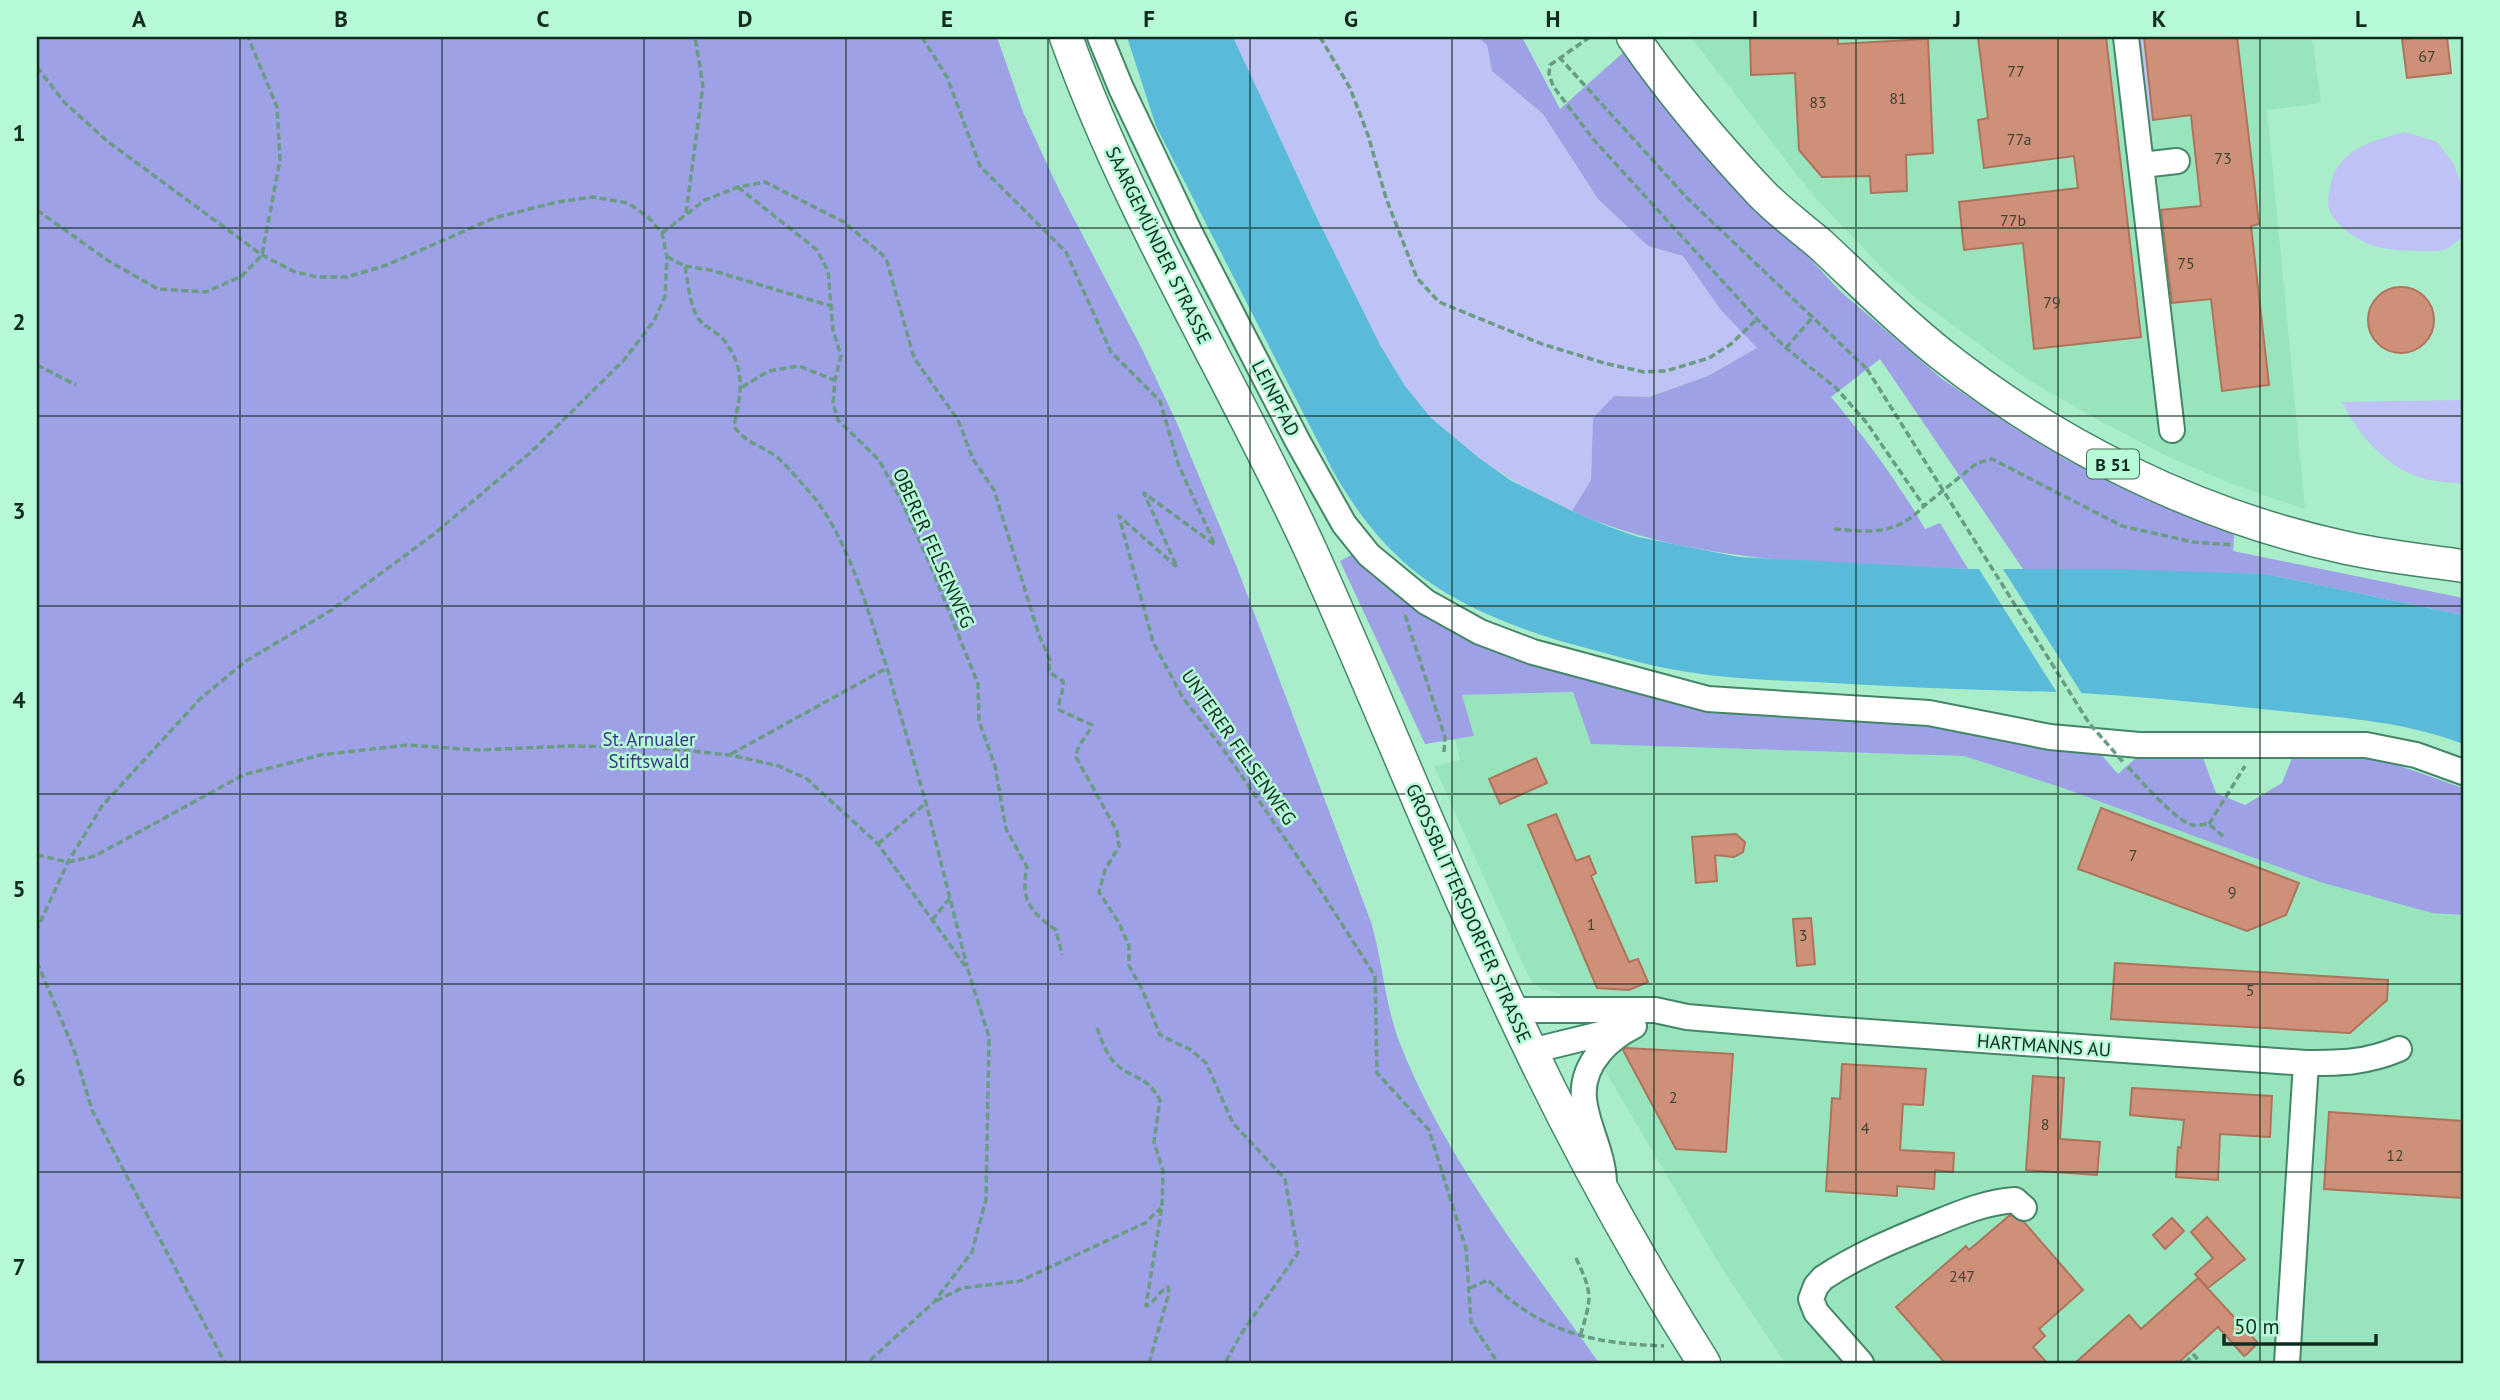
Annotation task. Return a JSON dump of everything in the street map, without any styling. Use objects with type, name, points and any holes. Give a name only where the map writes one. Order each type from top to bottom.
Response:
[{"type":"main road","name":"SAARGEMÜNDER STRASSE","points":[[1066,37],[1119,164],[1260,449]]},
{"type":"main road","name":"B 51","points":[[1633,37],[1709,136],[1761,193],[1886,308],[1943,355],[2030,417],[2077,446],[2123,469],[2174,492],[2280,531],[2339,547],[2463,566]]},
{"type":"main road","name":"B 51","points":[[1658,37],[1718,117],[1795,208],[1820,245]]},
{"type":"main road","name":"GROSSBLITTERSDORFER STRASSE","points":[[1260,449],[1310,550],[1511,1010],[1650,1276],[1704,1363]]},
{"type":"street","name":"LEINPFAD","points":[[1100,37],[1121,89],[1189,231],[1297,440],[1344,524],[1369,555],[1390,573],[1426,602],[1471,628],[1505,643],[1559,660],[1708,699],[1929,713],[2050,737],[2139,745],[2366,745],[2416,755],[2463,772]]},
{"type":"street","points":[[2126,37],[2172,430]]},
{"type":"street","points":[[2142,166],[2177,161]]},
{"type":"street","name":"HARTMANNS AU","points":[[1511,1010],[1655,1010],[1687,1017],[1920,1036],[2306,1063],[2354,1063],[2399,1049]]},
{"type":"street","name":"HARTMANNS AU","points":[[1531,1051],[1634,1026],[1687,1017]]},
{"type":"street","name":"HARTMANNS AU","points":[[1605,1191],[1604,1165],[1583,1099],[1584,1080],[1592,1062],[1610,1041],[1634,1026]]},
{"type":"street","points":[[2287,1360],[2306,1063]]},
{"type":"street","points":[[1861,1363],[1816,1312],[1811,1299],[1816,1286],[1823,1278],[1888,1243],[1960,1213],[2015,1200],[2024,1208]]},
{"type":"path","points":[[37,210],[107,260],[158,289],[206,292],[242,276],[262,255],[280,160],[277,107],[248,37]]},
{"type":"path","points":[[686,215],[704,86],[695,37]]},
{"type":"path","name":"UNTERER FELSENWEG","points":[[922,37],[947,77],[980,166],[1066,252],[1111,352],[1160,401],[1178,466],[1215,545],[1144,493],[1177,567],[1119,516],[1153,642],[1183,698],[1221,746],[1315,882],[1375,976],[1377,1073],[1429,1130],[1466,1249],[1470,1288]]},
{"type":"path","points":[[1320,37],[1350,88],[1368,135],[1386,198],[1417,278],[1439,302],[1542,344],[1643,372],[1666,371],[1709,358],[1731,344],[1758,319]]},
{"type":"path","points":[[1590,37],[1550,65],[1549,74],[1553,86],[1575,118],[1655,209],[1786,348],[1836,388],[1866,422],[1924,506]]},
{"type":"path","points":[[1559,57],[1688,199],[1867,369],[2089,723],[2152,794],[2179,817],[2193,826],[2209,824],[2225,838]]},
{"type":"path","points":[[37,67],[64,102],[107,141],[262,255],[295,272],[318,277],[347,277],[387,265],[494,218],[557,202],[593,197],[628,203],[648,217],[662,233],[667,257],[665,296],[654,321],[624,360],[531,452],[435,534],[330,611],[246,661],[200,699],[102,806],[68,862],[37,929]]},
{"type":"path","points":[[662,233],[705,200],[738,187],[765,182],[844,222],[887,258],[914,358],[958,420],[973,459],[994,490],[1039,635],[1050,660],[1049,672],[1063,681],[1064,691],[1058,702],[1059,710],[1092,725],[1089,734],[1077,746],[1076,757],[1116,831],[1119,846],[1105,870],[1099,892],[1119,923],[1129,946],[1129,966],[1142,989],[1160,1035],[1191,1050],[1206,1063],[1233,1123],[1285,1179],[1298,1253],[1241,1334],[1225,1363]]},
{"type":"path","name":"OBERER FELSENWEG","points":[[738,187],[817,250],[828,271],[833,330],[841,356],[833,403],[838,420],[879,460],[897,492],[932,569],[978,684],[979,721],[995,766],[1006,829],[1027,867],[1023,885],[1028,902],[1040,919],[1056,930],[1062,955]]},
{"type":"path","points":[[667,257],[685,266],[710,270],[832,306]]},
{"type":"path","points":[[685,266],[690,296],[699,319],[722,338],[737,363],[742,387],[734,426],[742,438],[778,458],[809,491],[838,537],[887,668],[926,803],[968,970],[989,1037],[986,1199],[972,1252],[934,1302],[867,1363]]},
{"type":"path","points":[[1786,348],[1812,318]]},
{"type":"path","points":[[37,365],[76,385]]},
{"type":"path","points":[[742,387],[769,372],[799,366],[835,380]]},
{"type":"path","points":[[1834,529],[1886,530],[1902,525],[1977,463],[1992,460],[2059,494]]},
{"type":"path","points":[[1390,573],[1445,737],[1444,752]]},
{"type":"path","points":[[730,755],[887,668]]},
{"type":"path","points":[[37,855],[68,862],[95,856],[243,775],[320,754],[407,745],[479,750],[568,746],[651,747],[730,755],[779,766],[807,779],[878,844],[968,970]]},
{"type":"path","points":[[2209,824],[2233,785]]},
{"type":"path","points":[[878,844],[926,803]]},
{"type":"path","points":[[932,920],[950,898]]},
{"type":"path","points":[[37,961],[74,1050],[92,1110],[225,1363]]},
{"type":"path","points":[[1097,1028],[1116,1065],[1152,1085],[1160,1100],[1154,1142],[1163,1171],[1162,1206],[1146,1306],[1153,1303],[1168,1287],[1169,1293],[1149,1363]]},
{"type":"path","points":[[934,1302],[962,1288],[1020,1282],[1145,1223],[1162,1206]]},
{"type":"path","points":[[1576,1258],[1587,1279],[1590,1301],[1580,1337]]},
{"type":"path","points":[[1498,1363],[1471,1322],[1470,1288],[1488,1280],[1520,1309],[1580,1337],[1627,1345],[1671,1347]]},
{"type":"path","points":[[2185,1363],[2194,1355],[2201,1363]]},
{"type":"shaded area","points":[[1127,37],[1233,37],[1316,216],[1380,345],[1405,386],[1431,418],[1510,480],[1572,511],[1638,537],[1739,557],[1968,569],[2114,569],[2265,574],[2463,615],[2463,744],[2378,722],[2174,700],[2086,693],[1766,680],[1675,670],[1561,641],[1499,619],[1459,600],[1422,577],[1383,542],[1361,515],[1333,471],[1156,126]]},
{"type":"shaded area","points":[[1233,37],[1478,37],[1487,45],[1492,71],[1543,114],[1598,199],[1648,246],[1683,256],[1720,309],[1758,348],[1708,376],[1648,397],[1614,396],[1593,418],[1591,480],[1572,511],[1515,481],[1479,459],[1446,433],[1417,402],[1394,369],[1373,333],[1331,247]]},
{"type":"shaded area","points":[[1691,37],[2312,37],[2321,103],[2267,110],[2305,509],[2232,484],[2169,457],[2104,423],[2028,380],[1916,298],[1886,272],[1812,194]]},
{"type":"shaded area","points":[[2138,38],[2143,38],[2152,121],[2147,122]]},
{"type":"shaded area","points":[[2405,132],[2437,142],[2454,164],[2463,190],[2463,234],[2455,244],[2443,250],[2409,251],[2374,246],[2350,233],[2329,210],[2331,183],[2342,161],[2370,142]]},
{"type":"shaded area","points":[[2463,400],[2463,484],[2424,479],[2395,465],[2373,447],[2342,402]]},
{"type":"shaded area","points":[[1574,692],[1592,744],[1964,756],[2060,787],[2320,882],[2432,913],[2463,915],[2463,1363],[1785,1363],[1721,1267],[1559,993],[1542,989],[1533,983],[1527,973],[1434,766],[1460,760],[1455,739],[1474,735],[1462,695]]},
{"type":"green space","name":"St. Arnualer Stiftswald","points":[[37,37],[997,37],[1023,112],[1059,190],[1142,349],[1176,421],[1236,565],[1371,922],[1396,1031],[1420,1089],[1465,1171],[1599,1363],[37,1363]]},
{"type":"green space","points":[[1478,37],[1522,37],[1560,109],[1626,50],[1678,116],[1840,291],[1942,379],[2067,460],[2234,535],[2233,551],[2463,598],[2463,615],[2265,574],[2023,569],[1880,359],[1831,397],[1881,461],[1925,529],[1940,523],[1968,569],[1817,562],[1717,552],[1668,543],[1572,511],[1591,480],[1593,418],[1614,396],[1649,397],[1708,376],[1757,348],[1720,309],[1683,256],[1648,246],[1598,199],[1543,114],[1492,71],[1487,45]]},
{"type":"green space","points":[[1355,553],[1582,673],[1886,715],[2099,752],[2118,774],[2136,758],[2203,758],[2216,793],[2245,805],[2282,783],[2292,758],[2320,754],[2366,754],[2463,788],[2463,915],[2432,913],[2320,882],[2060,787],[1964,756],[1591,744],[1573,692],[1462,695],[1474,736],[1425,744],[1340,561]]},
{"type":"pier","points":[[1977,566],[2001,566],[2084,697],[2059,696]]},
{"type":"building","points":[[1750,37],[1838,37],[1838,44],[1928,39],[1933,153],[1906,155],[1907,191],[1871,193],[1870,176],[1822,177],[1799,150],[1795,73],[1751,75]]},
{"type":"building","points":[[1978,37],[2106,37],[2141,337],[2034,349],[2023,243],[1964,250],[1959,202],[2078,188],[2074,156],[1984,168],[1978,120],[1988,118]]},
{"type":"building","points":[[2144,37],[2237,37],[2259,224],[2251,226],[2269,385],[2222,391],[2211,299],[2172,303],[2161,210],[2201,206],[2191,115],[2153,120]]},
{"type":"building","points":[[2447,37],[2451,73],[2407,78],[2402,39]]},
{"type":"building","points":[[2401,287],[2414,290],[2424,297],[2431,307],[2434,320],[2431,333],[2424,343],[2414,350],[2401,353],[2388,350],[2378,343],[2371,333],[2368,320],[2371,307],[2378,297],[2388,290]]},
{"type":"building","points":[[1536,758],[1547,783],[1500,804],[1489,779]]},
{"type":"building","points":[[2101,808],[2299,883],[2286,915],[2247,931],[2078,869]]},
{"type":"building","points":[[1556,814],[1576,861],[1589,856],[1596,873],[1591,876],[1629,962],[1638,959],[1648,982],[1629,990],[1597,988],[1528,825]]},
{"type":"building","points":[[1736,834],[1745,842],[1743,852],[1734,857],[1715,855],[1717,881],[1696,883],[1692,837]]},
{"type":"building","points":[[1811,918],[1815,964],[1797,966],[1793,919]]},
{"type":"building","points":[[2115,963],[2388,980],[2387,1000],[2350,1033],[2111,1019]]},
{"type":"building","points":[[1626,1048],[1733,1054],[1726,1152],[1676,1149],[1623,1050]]},
{"type":"building","points":[[1842,1064],[1926,1069],[1923,1105],[1903,1104],[1900,1150],[1954,1153],[1953,1172],[1935,1170],[1934,1189],[1897,1186],[1897,1196],[1826,1191],[1832,1098],[1840,1099]]},
{"type":"building","points":[[2033,1076],[2064,1078],[2060,1139],[2100,1142],[2097,1175],[2026,1170]]},
{"type":"building","points":[[2132,1088],[2272,1096],[2270,1137],[2220,1134],[2218,1180],[2176,1177],[2178,1147],[2181,1148],[2184,1120],[2130,1115]]},
{"type":"building","points":[[2329,1112],[2463,1121],[2463,1198],[2324,1189]]},
{"type":"building","points":[[2010,1215],[2024,1222],[2083,1290],[2039,1329],[2045,1336],[2033,1347],[2047,1363],[1945,1363],[1896,1307],[1966,1246],[1969,1250]]},
{"type":"building","points":[[2207,1217],[2245,1259],[2208,1288],[2195,1274],[2213,1258],[2191,1232]]},
{"type":"building","points":[[2172,1218],[2184,1231],[2165,1249],[2153,1235]]},
{"type":"building","points":[[2198,1278],[2258,1343],[2246,1355],[2244,1356],[2218,1327],[2178,1363],[2075,1363],[2129,1315],[2141,1329]]}]
